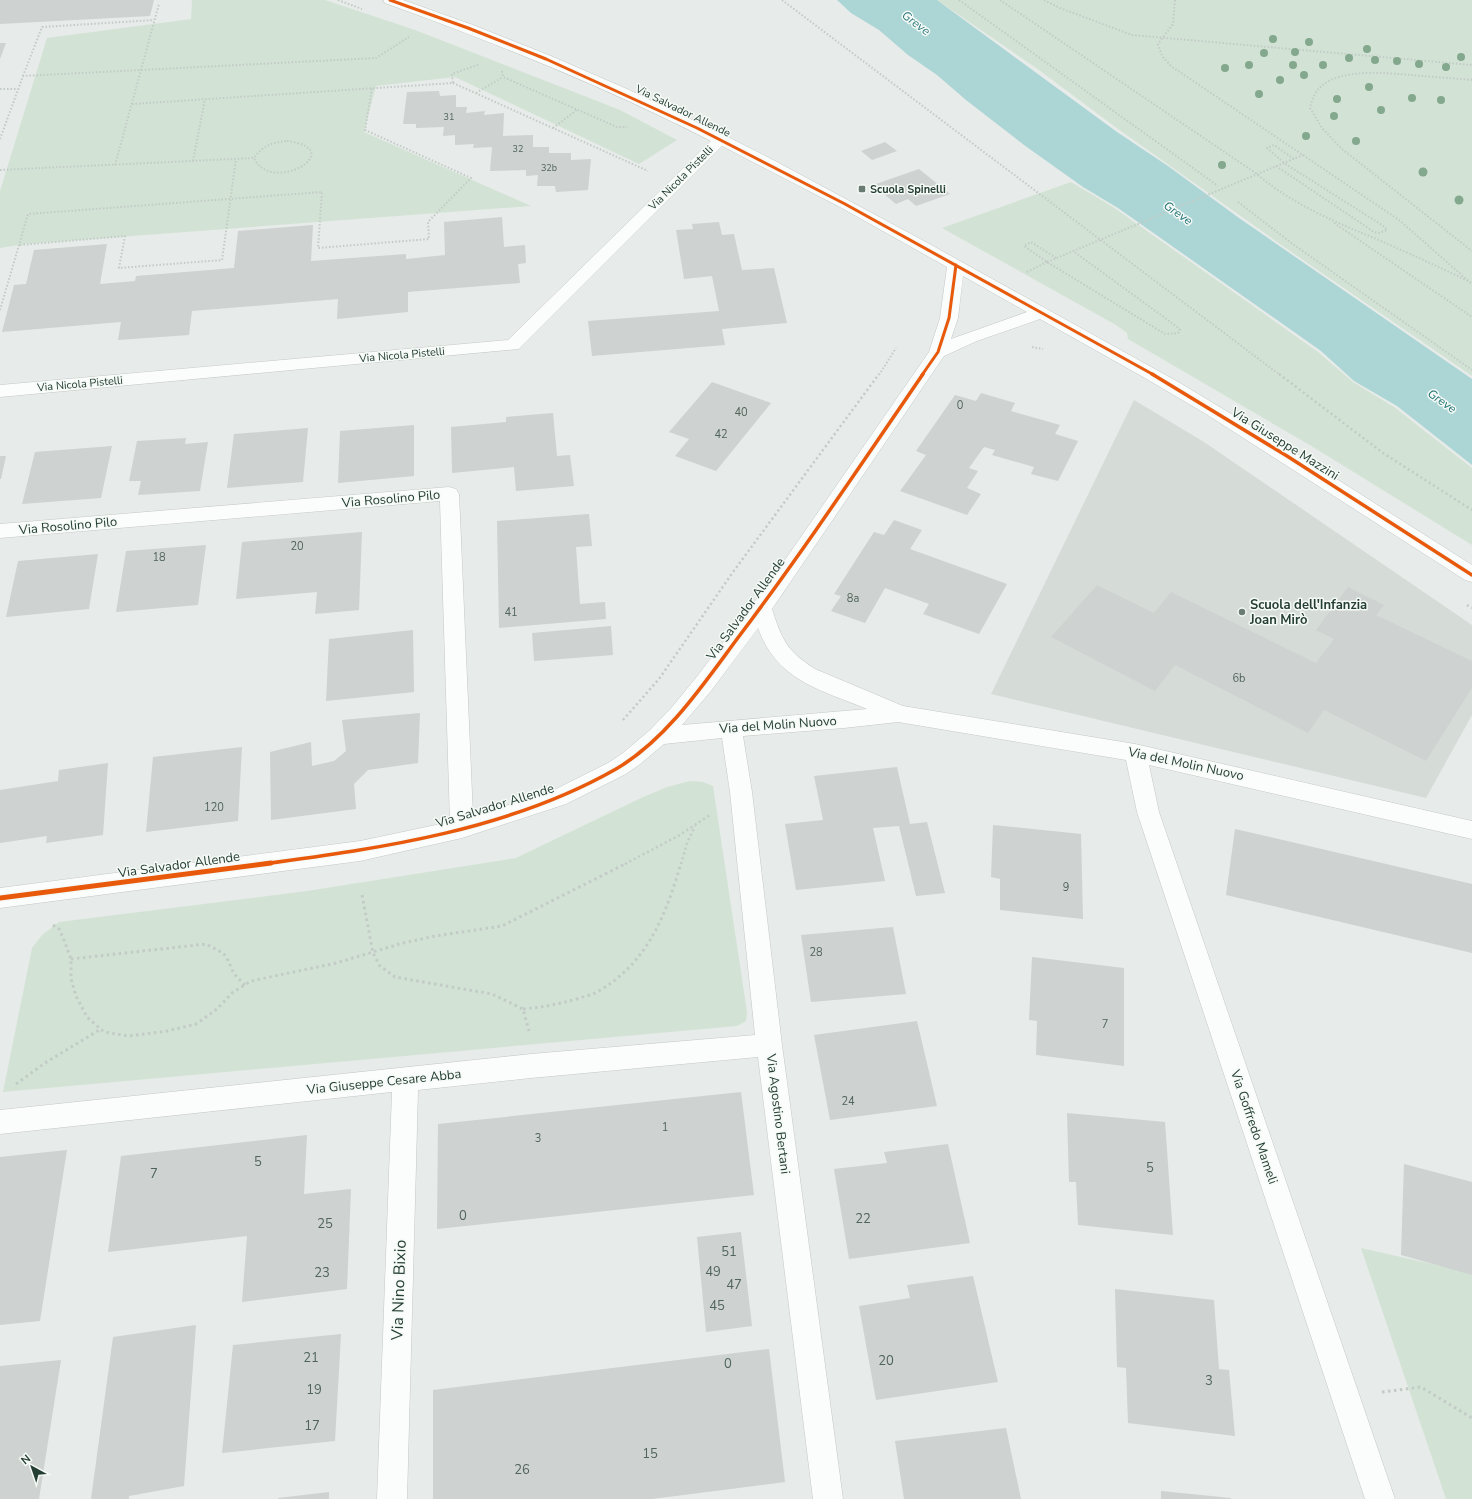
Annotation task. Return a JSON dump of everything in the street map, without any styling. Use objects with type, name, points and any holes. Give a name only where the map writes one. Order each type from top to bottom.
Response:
[{"type":"street","name":"Via Salvador Allende","points":[[390,0],[443,18],[550,61],[721,138],[843,202],[1041,313]]},
{"type":"street","name":"Via Nicola Pistelli","points":[[0,391],[513,345],[721,138]]},
{"type":"street","name":"Via Salvador Allende","points":[[0,898],[360,851],[462,829],[528,809],[558,798],[582,787],[631,759],[658,736],[680,713],[761,608],[938,352],[949,318],[956,265]]},
{"type":"street","points":[[938,352],[971,337],[1041,313]]},
{"type":"street","name":"Via Giuseppe Mazzini","points":[[1041,313],[1174,387],[1472,575]]},
{"type":"street","name":"Via Rosolino Pilo","points":[[0,531],[448,494],[462,829]]},
{"type":"street","name":"Via del Molin Nuovo","points":[[761,608],[773,643],[785,658],[796,668],[808,675],[898,714],[1135,753],[1472,830]]},
{"type":"street","name":"Via del Molin Nuovo","points":[[658,736],[731,728],[844,720],[898,714]]},
{"type":"street","name":"Via Agostino Bertani","points":[[731,728],[741,792],[769,1045],[828,1499]]},
{"type":"street","name":"Via Goffredo Mameli","points":[[1135,753],[1148,812],[1380,1499]]},
{"type":"street","name":"Via Giuseppe Cesare Abba","points":[[0,1122],[531,1066],[769,1045]]},
{"type":"street","name":"Via Nino Bixio","points":[[392,1499],[405,1080]]},
{"type":"path","points":[[338,0],[368,11]]},
{"type":"path","points":[[782,0],[861,58],[1383,453],[1472,510]]},
{"type":"path","points":[[959,0],[1218,186]]},
{"type":"path","points":[[1000,0],[1257,174],[1273,188],[1329,219],[1472,317]]},
{"type":"path","points":[[1044,0],[1121,32],[1162,38],[1472,65]]},
{"type":"path","points":[[1175,0],[1174,24],[1158,44],[1158,52],[1164,60],[1193,82],[1399,220],[1472,284]]},
{"type":"path","points":[[115,165],[159,4]]},
{"type":"path","points":[[0,139],[22,76],[42,27],[154,20]]},
{"type":"path","points":[[22,76],[376,58],[414,34]]},
{"type":"path","points":[[453,83],[452,74],[481,64]]},
{"type":"path","points":[[500,64],[503,77]]},
{"type":"path","points":[[1472,80],[1375,72],[1357,73],[1339,77],[1324,85],[1314,95],[1310,108],[1322,128],[1342,149],[1472,251]]},
{"type":"path","points":[[476,93],[503,77]]},
{"type":"path","points":[[503,77],[617,127],[631,126]]},
{"type":"path","points":[[132,104],[453,83],[654,174]]},
{"type":"path","points":[[0,310],[28,214],[322,192],[318,248],[429,239],[428,222],[471,178],[365,130],[372,88]]},
{"type":"path","points":[[0,89],[18,89]]},
{"type":"path","points":[[193,161],[205,99]]},
{"type":"path","points":[[553,128],[578,109]]},
{"type":"path","points":[[0,170],[254,158],[262,148],[269,144],[286,141],[303,143],[309,146],[312,151],[312,156],[303,166],[285,172],[270,171],[259,167],[255,163],[254,158]]},
{"type":"path","points":[[1276,166],[1374,232],[1379,233],[1386,230],[1385,227],[1284,163],[1267,148],[1274,145],[1294,159]]},
{"type":"path","points":[[1023,274],[1056,258],[1303,155]]},
{"type":"path","points":[[20,245],[125,236],[119,268],[222,260],[236,159]]},
{"type":"path","points":[[1238,202],[1294,245],[1472,370]]},
{"type":"path","points":[[1329,219],[1429,262],[1468,281]]},
{"type":"path","points":[[1056,258],[1031,242],[1024,246],[1047,262],[1165,334],[1178,333],[1180,330],[1176,326],[1073,251]]},
{"type":"path","points":[[1026,346],[1049,350]]},
{"type":"path","points":[[621,723],[659,679],[733,572],[877,378],[896,348]]},
{"type":"path","points":[[1466,604],[1472,608]]},
{"type":"path","points":[[50,923],[60,929],[71,959],[71,979],[76,996],[87,1017],[104,1032],[129,1036],[168,1031],[196,1024],[217,1010],[232,993],[251,981],[336,963],[403,943],[435,936],[502,926],[678,836],[741,792]]},
{"type":"path","points":[[362,895],[373,953],[380,966],[395,977],[492,994],[523,1009],[553,1006],[596,993],[625,974],[652,938],[670,900],[687,843],[696,824]]},
{"type":"path","points":[[71,959],[206,944],[220,948],[229,957],[232,970],[238,980],[245,985]]},
{"type":"path","points":[[523,1009],[530,1034],[531,1066]]},
{"type":"path","points":[[15,1086],[45,1063],[101,1029]]},
{"type":"path","points":[[1346,1396],[1421,1387],[1472,1418]]},
{"type":"shaded area","name":"Scuola dell'Infanzia Joan Mirò","points":[[1134,400],[1204,442],[1472,625],[1472,715],[1426,798],[991,694]]},
{"type":"green space","points":[[192,0],[325,0],[415,30],[620,110],[677,140],[639,164],[455,77],[376,86],[364,132],[531,206],[25,244],[0,248],[0,191],[47,38],[191,19]]},
{"type":"green space","points":[[937,0],[1472,0],[1472,376],[1287,249],[1118,129],[1039,70]]},
{"type":"green space","points":[[1071,182],[1113,207],[1318,352],[1353,382],[1394,407],[1472,468],[1472,545],[1313,447],[1128,339],[1127,333],[1116,325],[942,228]]},
{"type":"green space","points":[[690,781],[703,782],[713,786],[747,1012],[746,1021],[737,1026],[3,1092],[32,948],[42,935],[59,922],[307,891],[516,858],[641,798],[667,787]]},
{"type":"green space","points":[[1361,1248],[1472,1273],[1472,1499],[1446,1499]]},
{"type":"water","name":"Greve","points":[[837,0],[937,0],[1117,132],[1168,166],[1239,218],[1472,379],[1472,465],[1397,406],[1354,381],[1321,351],[1118,208],[1083,187],[1024,145],[966,100],[937,75],[908,55],[879,30],[851,13]]},
{"type":"building","points":[[0,0],[154,0],[150,16],[0,24]]},
{"type":"building","points":[[0,43],[6,43],[0,59]]},
{"type":"building","points":[[439,91],[440,96],[456,95],[456,107],[467,107],[466,113],[485,111],[484,115],[504,113],[503,136],[533,135],[533,147],[549,147],[549,153],[571,153],[571,160],[591,159],[588,190],[556,192],[555,186],[537,186],[538,175],[526,176],[526,170],[490,171],[492,147],[473,148],[474,144],[455,145],[455,135],[443,136],[444,127],[416,128],[416,124],[403,124],[407,92]]},
{"type":"building","points":[[885,142],[897,151],[872,160],[861,151]]},
{"type":"building","points":[[919,169],[950,194],[916,206],[908,199],[896,204],[873,185]]},
{"type":"building","points":[[502,217],[504,247],[525,245],[526,263],[518,264],[520,283],[408,292],[408,312],[337,319],[338,299],[192,311],[189,335],[118,340],[121,322],[2,332],[14,285],[26,284],[34,250],[107,244],[100,284],[135,281],[136,276],[234,268],[238,231],[313,225],[311,261],[406,254],[406,259],[445,255],[444,222]]},
{"type":"building","points":[[719,222],[722,235],[734,234],[742,270],[774,268],[787,323],[722,329],[725,345],[592,356],[588,321],[719,311],[712,276],[684,279],[676,230],[693,229],[692,224]]},
{"type":"building","points":[[712,382],[771,403],[716,471],[675,456],[689,439],[669,432]]},
{"type":"building","points":[[981,393],[1015,403],[1011,411],[1060,425],[1055,434],[1078,441],[1058,481],[1031,474],[1034,467],[992,455],[995,450],[984,447],[969,468],[978,471],[967,488],[981,494],[967,515],[900,491],[926,455],[916,451],[955,395],[976,401]]},
{"type":"building","points":[[553,413],[557,456],[570,455],[574,486],[516,491],[514,467],[452,473],[451,427],[506,422],[506,417]]},
{"type":"building","points":[[414,425],[414,476],[338,483],[340,431]]},
{"type":"building","points":[[308,428],[303,482],[227,488],[234,434]]},
{"type":"building","points":[[186,438],[185,444],[208,442],[200,491],[138,495],[141,481],[129,481],[137,441]]},
{"type":"building","points":[[112,446],[101,498],[22,504],[35,452]]},
{"type":"building","points":[[0,456],[6,456],[1,479],[0,479]]},
{"type":"building","points":[[589,514],[592,546],[576,547],[580,604],[605,602],[606,619],[499,628],[497,521]]},
{"type":"building","points":[[894,520],[922,530],[910,549],[1007,584],[979,634],[923,614],[929,604],[885,588],[865,623],[831,611],[841,596],[834,594],[874,532],[884,535]]},
{"type":"building","points":[[362,532],[359,610],[315,614],[317,592],[236,599],[242,542]]},
{"type":"building","points":[[206,545],[198,605],[116,612],[126,551]]},
{"type":"building","points":[[98,554],[89,609],[6,617],[18,561]]},
{"type":"building","name":"Scuola dell'Infanzia Joan Mirò","points":[[1097,585],[1154,613],[1171,592],[1316,663],[1334,639],[1316,630],[1348,587],[1384,605],[1376,615],[1472,661],[1472,688],[1426,761],[1324,710],[1308,733],[1175,665],[1155,691],[1051,637]]},
{"type":"building","points":[[611,626],[613,655],[534,661],[532,633]]},
{"type":"building","points":[[413,630],[414,692],[326,701],[329,639]]},
{"type":"building","points":[[420,713],[418,763],[368,770],[354,784],[356,809],[271,820],[270,752],[311,742],[312,766],[334,761],[346,751],[342,720]]},
{"type":"building","points":[[242,747],[238,821],[146,832],[153,757]]},
{"type":"building","points":[[108,763],[103,835],[46,843],[47,836],[0,843],[0,790],[58,781],[59,770]]},
{"type":"building","points":[[897,767],[910,824],[927,822],[945,893],[916,896],[899,826],[873,828],[885,881],[796,890],[785,824],[823,820],[814,776]]},
{"type":"building","points":[[993,825],[1081,834],[1083,919],[1000,910],[1000,879],[991,877]]},
{"type":"building","points":[[1235,829],[1472,884],[1472,953],[1226,895]]},
{"type":"building","points":[[893,927],[906,994],[811,1002],[801,935]]},
{"type":"building","points":[[1032,957],[1124,968],[1124,1066],[1036,1055],[1037,1021],[1029,1020]]},
{"type":"building","points":[[917,1021],[937,1106],[830,1120],[814,1035]]},
{"type":"building","points":[[741,1092],[754,1195],[437,1229],[438,1124]]},
{"type":"building","points":[[1067,1113],[1165,1122],[1173,1235],[1078,1225],[1076,1182],[1069,1182]]},
{"type":"building","points":[[307,1135],[304,1194],[351,1189],[347,1289],[242,1302],[247,1236],[108,1252],[121,1156]]},
{"type":"building","points":[[948,1144],[970,1243],[849,1259],[834,1169],[887,1163],[884,1152]]},
{"type":"building","points":[[67,1150],[40,1321],[0,1325],[0,1157]]},
{"type":"building","points":[[1404,1164],[1472,1182],[1472,1275],[1401,1255]]},
{"type":"building","points":[[741,1232],[752,1326],[706,1332],[697,1237]]},
{"type":"building","points":[[973,1276],[998,1382],[876,1400],[859,1306],[910,1298],[907,1285]]},
{"type":"building","points":[[1115,1289],[1214,1300],[1219,1369],[1229,1370],[1235,1436],[1128,1423],[1126,1368],[1117,1367]]},
{"type":"building","points":[[196,1325],[184,1486],[129,1496],[129,1499],[91,1499],[113,1337]]},
{"type":"building","points":[[341,1334],[335,1441],[222,1453],[233,1345]]},
{"type":"building","points":[[769,1349],[785,1482],[652,1499],[433,1499],[433,1390]]},
{"type":"building","points":[[61,1360],[39,1499],[0,1499],[0,1366]]},
{"type":"building","points":[[1006,1428],[1021,1499],[904,1499],[895,1441]]},
{"type":"building","points":[[1161,1491],[1231,1498],[1231,1499],[1161,1499]]},
{"type":"building","points":[[329,1492],[329,1499],[278,1499],[278,1498]]},
{"type":"cycle path","points":[[390,0],[468,28],[546,59],[622,92],[772,165],[918,244],[1174,387],[1287,456],[1472,575]]},
{"type":"cycle path","points":[[0,898],[360,851],[462,829],[521,811],[558,798],[616,769],[631,759],[658,736],[680,713],[703,685],[776,588],[938,352],[949,318],[956,265]]},
{"type":"place","name":"Scuola Spinelli","points":[[862,189]]},
{"type":"place","name":"Scuola dell'Infanzia Joan Mirò","points":[[1242,612]]}]
